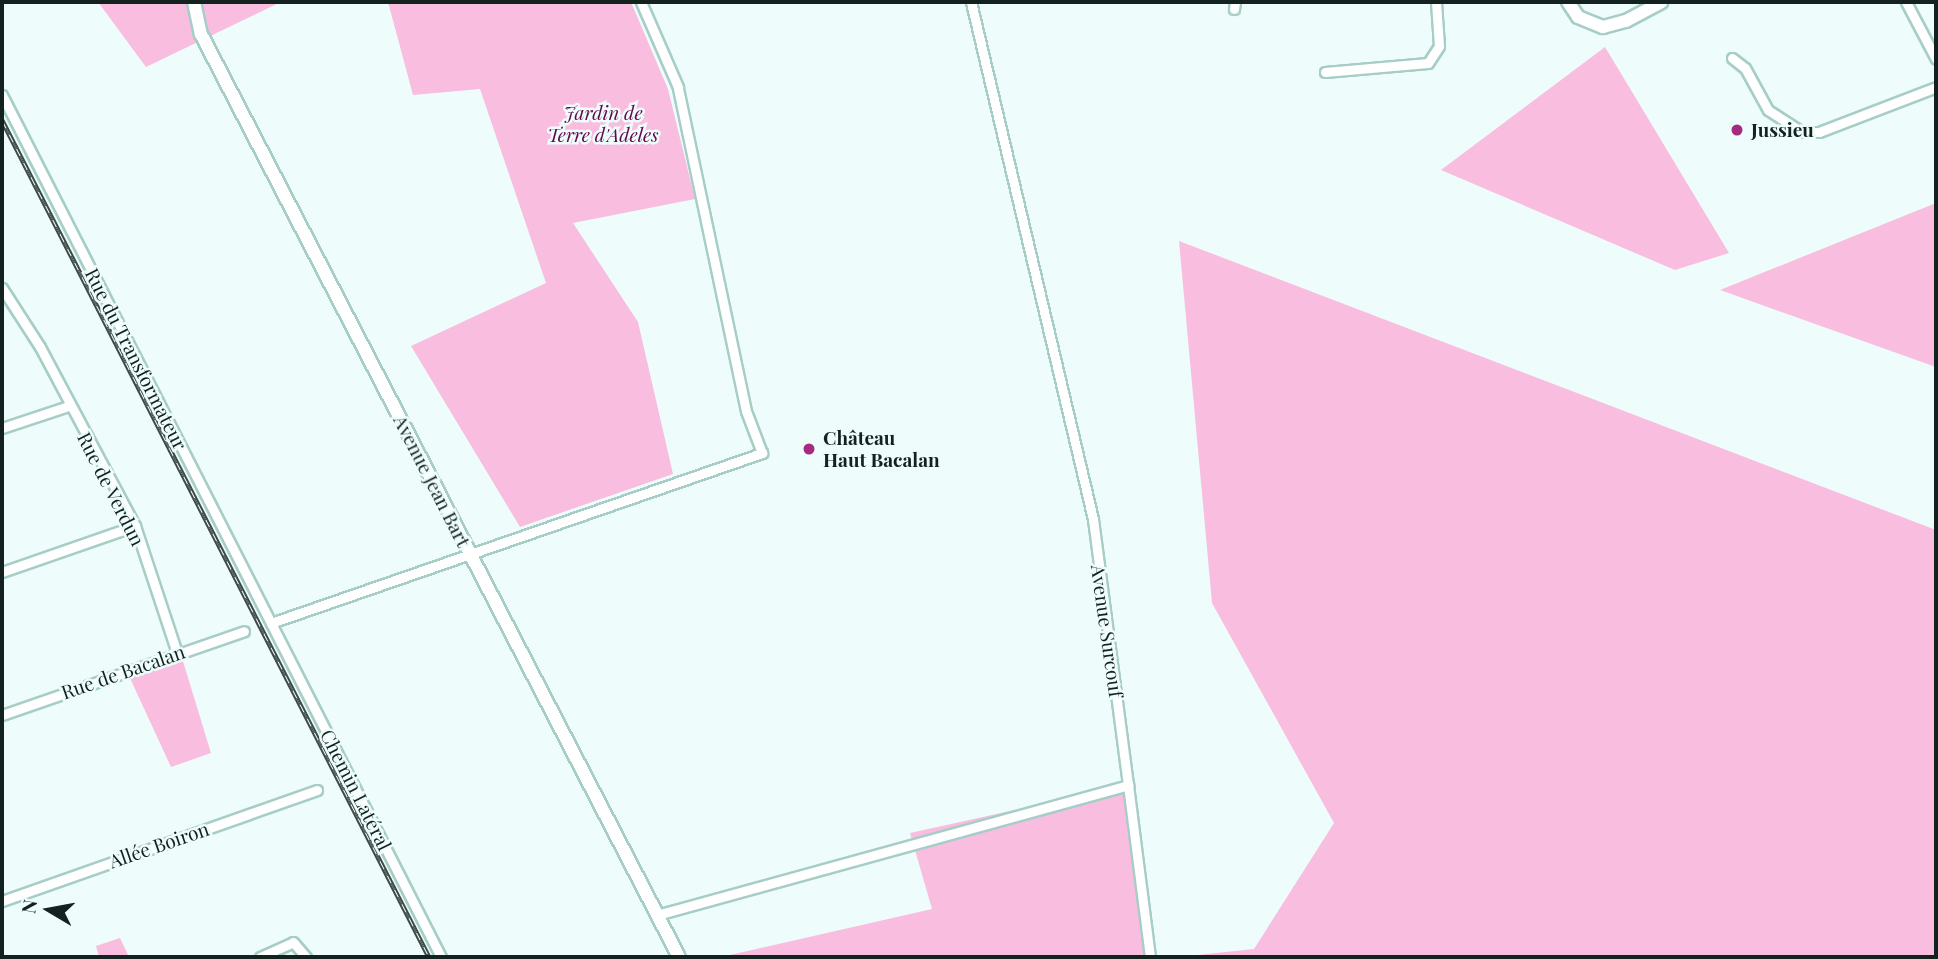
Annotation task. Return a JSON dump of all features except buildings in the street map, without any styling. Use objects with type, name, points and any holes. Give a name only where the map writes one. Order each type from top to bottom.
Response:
[{"type":"street","name":"Avenue Jean Bart","points":[[194,2],[201,34],[679,957]]},
{"type":"street","points":[[271,623],[471,556],[762,453],[746,411],[678,87],[641,2]]},
{"type":"street","name":"Avenue Surcouf","points":[[971,2],[1093,519],[1150,957]]},
{"type":"street","points":[[1325,72],[1427,63],[1439,46],[1436,2]]},
{"type":"street","points":[[1568,2],[1577,16],[1603,27],[1626,21],[1661,2]]},
{"type":"street","points":[[1906,2],[1936,59]]},
{"type":"street","points":[[1732,58],[1745,68],[1768,110],[1802,132],[1819,132],[1936,88],[1936,75]]},
{"type":"street","name":"Rue du Transformateur","points":[[2,95],[271,623]]},
{"type":"street","name":"Rue de Verdun","points":[[2,288],[135,526],[177,653]]},
{"type":"street","points":[[2,428],[68,406]]},
{"type":"street","points":[[2,572],[135,526]]},
{"type":"street","name":"Chemin Latéral","points":[[271,623],[441,957]]},
{"type":"street","name":"Rue de Bacalan","points":[[2,715],[244,631]]},
{"type":"street","points":[[657,915],[1128,785]]},
{"type":"street","name":"Allée Boiron","points":[[2,901],[317,790]]},
{"type":"street","points":[[260,957],[293,942],[306,957]]},
{"type":"green space","points":[[98,2],[281,2],[146,67]]},
{"type":"green space","name":"Jardin de Terre d'Adeles","points":[[388,2],[631,2],[668,89],[695,199],[573,223],[638,322],[673,474],[520,527],[411,346],[546,283],[480,89],[413,95]]},
{"type":"green space","points":[[1605,47],[1729,253],[1675,270],[1441,170]]},
{"type":"green space","points":[[1936,203],[1936,367],[1720,290]]},
{"type":"green space","points":[[1179,241],[1936,530],[1936,957],[1178,957],[1254,949],[1334,823],[1212,603]]},
{"type":"green space","points":[[182,658],[211,753],[171,767],[129,676]]},
{"type":"green space","points":[[1128,785],[1150,957],[721,957],[932,909],[910,833]]},
{"type":"green space","points":[[120,938],[129,957],[99,957],[96,946]]},
{"type":"railway","points":[[2,120],[429,957]]},
{"type":"place","name":"Jussieu","points":[[1737,130]]},
{"type":"place","name":"Château Haut Bacalan","points":[[809,449]]}]
